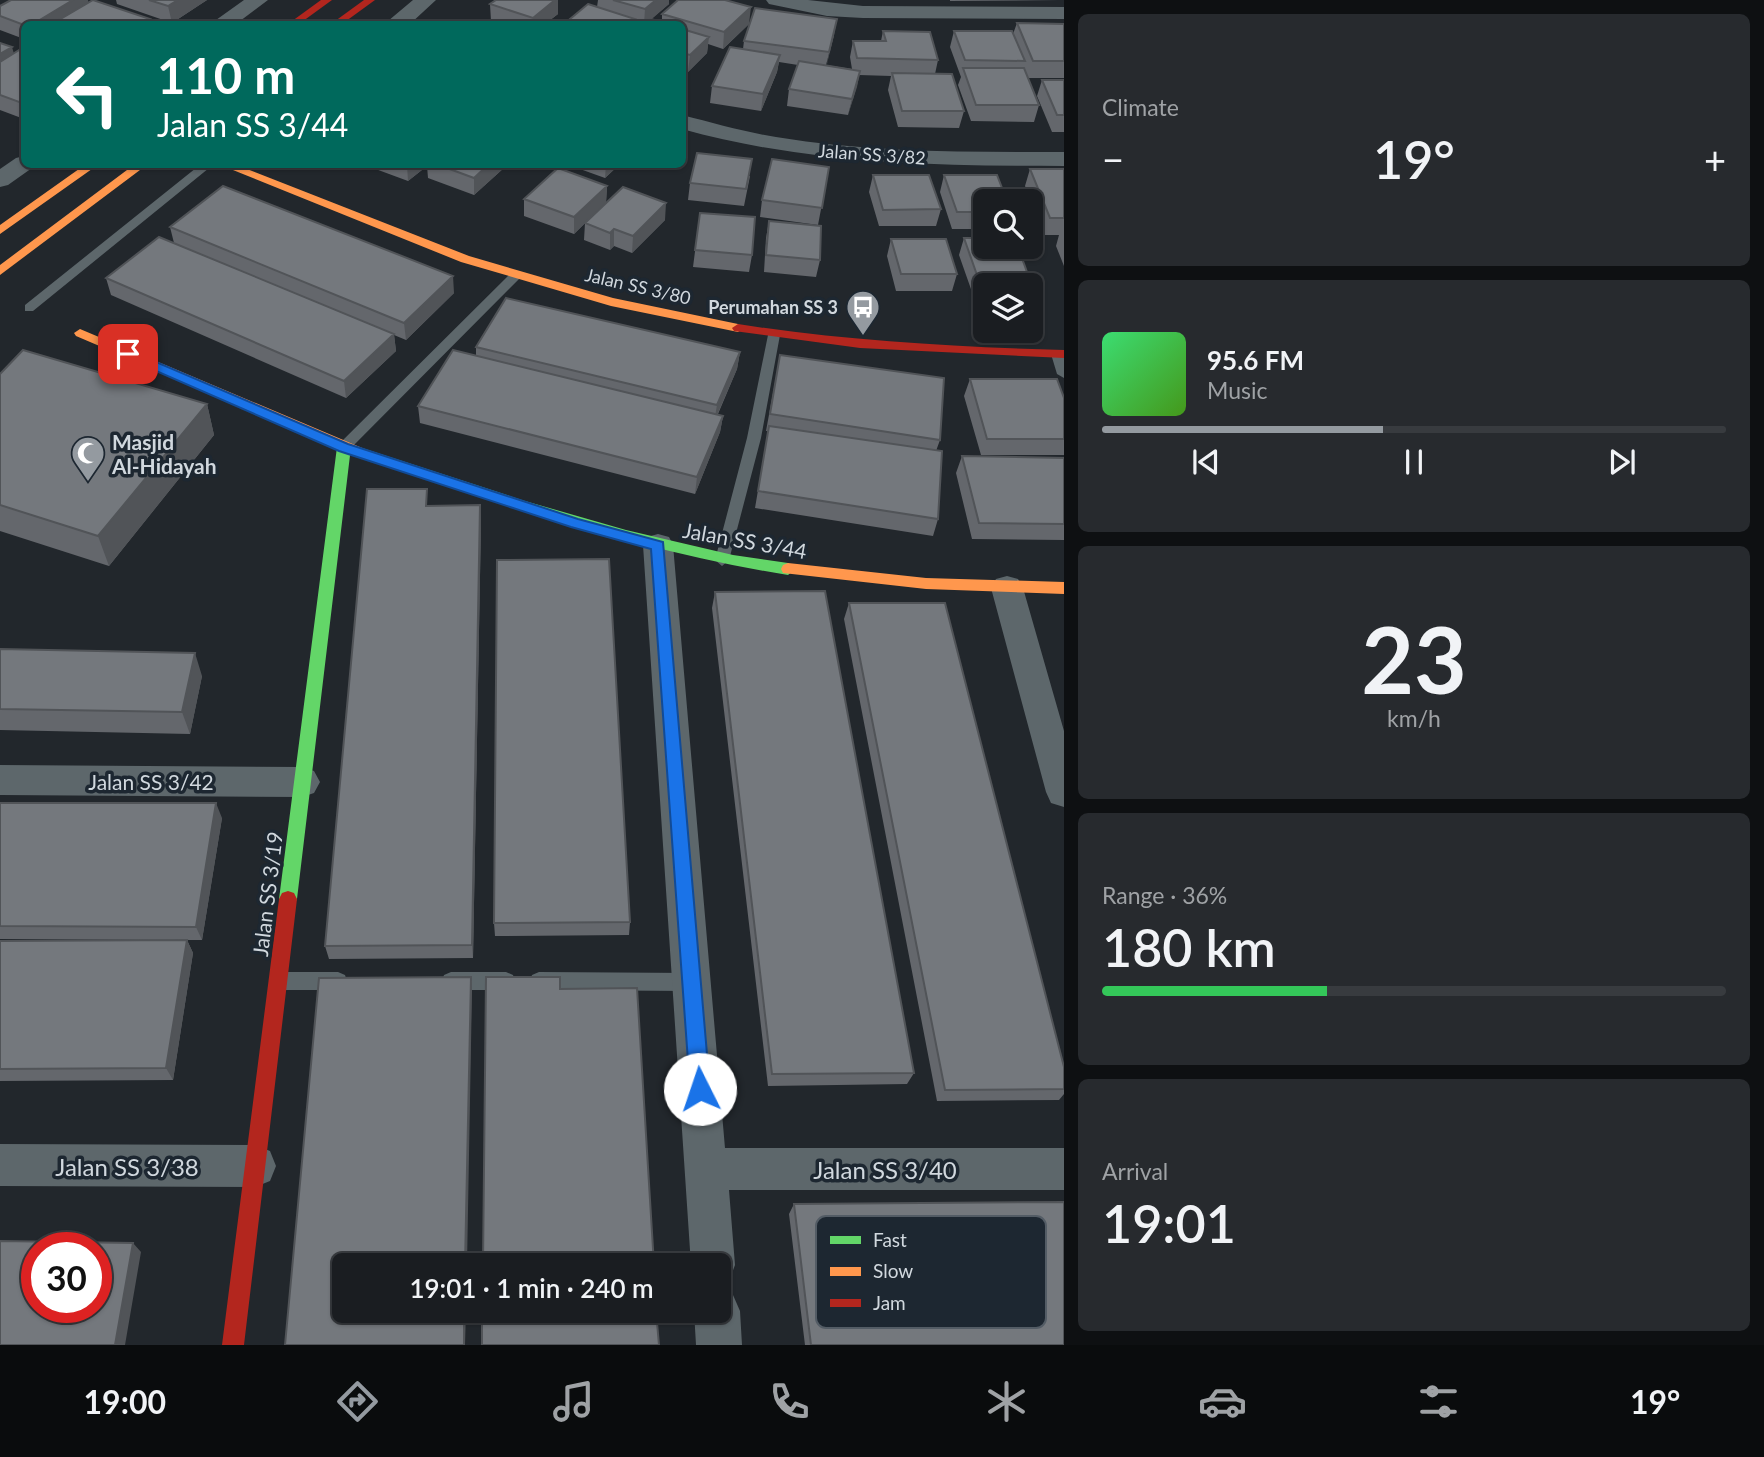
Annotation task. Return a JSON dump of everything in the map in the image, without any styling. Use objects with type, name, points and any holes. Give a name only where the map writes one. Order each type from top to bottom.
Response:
[{"type":"street","points":[[227,21],[258,0]]},
{"type":"street","points":[[297,21],[327,0]]},
{"type":"street","points":[[340,21],[370,0]]},
{"type":"street","points":[[398,21],[426,0]]},
{"type":"street","points":[[776,0],[827,10],[863,12],[1064,13]]},
{"type":"street","name":"Jalan SS 3/82","points":[[686,123],[738,138],[834,154],[947,159],[1064,159]]},
{"type":"street","points":[[0,180],[21,165]]},
{"type":"street","points":[[0,230],[88,168]]},
{"type":"street","points":[[0,271],[138,168]]},
{"type":"street","name":"Jalan SS 3/80","points":[[233,168],[463,258],[632,306],[774,335],[976,354],[1060,354]]},
{"type":"street","name":"Jalan SS 3/44","points":[[80,333],[344,447],[576,523],[658,545],[722,560],[845,577],[1007,588],[1064,588]]},
{"type":"street","name":"Jalan SS 3/19","points":[[233,1345],[344,447]]},
{"type":"street","points":[[658,545],[712,1253]]},
{"type":"street","points":[[1007,588],[1064,792]]},
{"type":"street","name":"Jalan SS 3/42","points":[[0,780],[302,782]]},
{"type":"street","name":"Jalan SS 3/38","points":[[0,1166],[255,1166]]},
{"type":"street","name":"Jalan SS 3/40","points":[[706,1169],[1064,1169]]},
{"type":"street","points":[[718,1323],[719,1345]]},
{"type":"lane","points":[[29,308],[204,168]]},
{"type":"lane","points":[[344,447],[516,275]]},
{"type":"lane","points":[[722,560],[754,438],[774,335]]},
{"type":"lane","points":[[1060,354],[1064,374]]},
{"type":"lane","points":[[278,981],[360,981]]},
{"type":"lane","points":[[429,981],[692,982]]},
{"type":"building","points":[[11,0],[73,0],[38,21],[21,21],[21,24],[0,16],[0,6]]},
{"type":"building","points":[[93,0],[150,19],[147,21],[57,21]]},
{"type":"building","points":[[149,0],[178,0],[168,6]]},
{"type":"building","points":[[496,0],[555,0],[533,18],[490,4]]},
{"type":"building","points":[[613,0],[656,0],[645,9]]},
{"type":"building","points":[[678,0],[725,0],[751,7],[724,32],[662,14]]},
{"type":"building","points":[[588,4],[635,19],[632,21],[568,21]]},
{"type":"building","points":[[755,8],[837,19],[829,52],[744,41]]},
{"type":"building","points":[[1017,23],[1064,24],[1064,61],[1033,61]]},
{"type":"building","points":[[686,30],[709,37],[690,55],[686,54]]},
{"type":"building","points":[[883,31],[930,32],[938,60],[857,58],[853,41],[886,41]]},
{"type":"building","points":[[954,31],[1012,31],[1025,61],[965,60]]},
{"type":"building","points":[[0,43],[12,47],[0,54]]},
{"type":"building","points":[[730,47],[780,55],[763,94],[712,86]]},
{"type":"building","points":[[21,49],[19,102],[0,95],[0,62]]},
{"type":"building","points":[[799,61],[860,71],[852,99],[789,89]]},
{"type":"building","points":[[963,68],[1024,68],[1039,105],[976,105]]},
{"type":"building","points":[[892,73],[952,74],[964,111],[902,111]]},
{"type":"building","points":[[1042,80],[1064,80],[1064,115],[1057,115]]},
{"type":"building","points":[[697,153],[752,159],[746,189],[690,183]]},
{"type":"building","points":[[772,159],[829,167],[822,208],[762,200]]},
{"type":"building","points":[[447,168],[485,168],[474,178]]},
{"type":"building","points":[[558,168],[607,186],[574,217],[524,199]]},
{"type":"building","points":[[1030,169],[1064,169],[1064,218],[1050,218],[1043,201],[1043,189],[1038,189]]},
{"type":"building","points":[[873,175],[929,175],[941,209],[883,210]]},
{"type":"building","points":[[944,175],[997,175],[1002,189],[973,189],[973,212],[957,212]]},
{"type":"building","points":[[223,186],[453,276],[404,323],[170,227]]},
{"type":"building","points":[[623,187],[666,203],[633,236],[614,229],[610,233],[585,223]]},
{"type":"building","points":[[700,213],[755,217],[752,255],[695,250]]},
{"type":"building","points":[[769,221],[821,226],[820,260],[766,255]]},
{"type":"building","points":[[159,237],[394,334],[344,381],[106,278]]},
{"type":"building","points":[[964,238],[973,238],[973,259],[1022,259],[1027,273],[976,273]]},
{"type":"building","points":[[891,239],[946,239],[957,274],[901,274]]},
{"type":"building","points":[[506,298],[740,352],[717,405],[476,347]]},
{"type":"building","name":"Masjid Al-Hidayah","points":[[23,350],[207,404],[98,536],[0,505],[0,374]]},
{"type":"building","points":[[453,350],[723,416],[697,477],[418,406]]},
{"type":"building","points":[[780,355],[944,378],[940,440],[770,414]]},
{"type":"building","points":[[970,379],[1057,379],[1064,398],[1064,439],[987,439]]},
{"type":"building","points":[[769,426],[942,451],[938,519],[758,491]]},
{"type":"building","points":[[962,456],[1064,458],[1064,524],[979,523]]},
{"type":"building","points":[[367,489],[427,489],[426,506],[480,505],[472,945],[325,946]]},
{"type":"building","points":[[609,559],[630,922],[494,923],[497,560]]},
{"type":"building","points":[[825,591],[914,1073],[772,1074],[715,592]]},
{"type":"building","points":[[849,603],[945,603],[1064,1067],[1064,1089],[945,1090]]},
{"type":"building","points":[[0,649],[195,653],[182,712],[0,709]]},
{"type":"building","points":[[0,803],[216,803],[196,927],[0,926]]},
{"type":"building","points":[[187,940],[166,1068],[0,1069],[0,941]]},
{"type":"building","points":[[471,977],[465,1253],[332,1253],[332,1323],[464,1323],[464,1345],[285,1345],[319,978]]},
{"type":"building","points":[[486,977],[560,977],[560,989],[637,988],[653,1253],[483,1253]]},
{"type":"building","points":[[1064,1202],[1064,1345],[811,1345],[794,1204]]},
{"type":"building","points":[[0,1241],[21,1241],[21,1323],[112,1323],[112,1243],[133,1243],[115,1345],[0,1345]]},
{"type":"building","points":[[482,1323],[657,1323],[659,1345],[482,1345]]},
{"type":"traffic: fast","points":[[288,899],[344,447]]},
{"type":"traffic: fast","points":[[362,453],[520,505],[626,536],[679,549],[788,569]]},
{"type":"traffic: slow","points":[[0,230],[88,168]]},
{"type":"traffic: slow","points":[[0,271],[138,168]]},
{"type":"traffic: slow","points":[[233,168],[465,259],[611,302],[738,328]]},
{"type":"traffic: slow","points":[[80,333],[362,453]]},
{"type":"traffic: slow","points":[[788,569],[926,583],[1064,588]]},
{"type":"traffic: jam","points":[[297,21],[327,0]]},
{"type":"traffic: jam","points":[[340,21],[370,0]]},
{"type":"traffic: jam","points":[[738,328],[819,340],[901,347],[1064,354]]},
{"type":"traffic: jam","points":[[233,1345],[288,899]]},
{"type":"place","name":"Perumahan SS 3","points":[[863,337]]},
{"type":"place","name":"Masjid Al-Hidayah","points":[[88,483]]},
{"type":"route","points":[[128,354],[344,447],[576,523],[658,545],[700,1089]]}]
